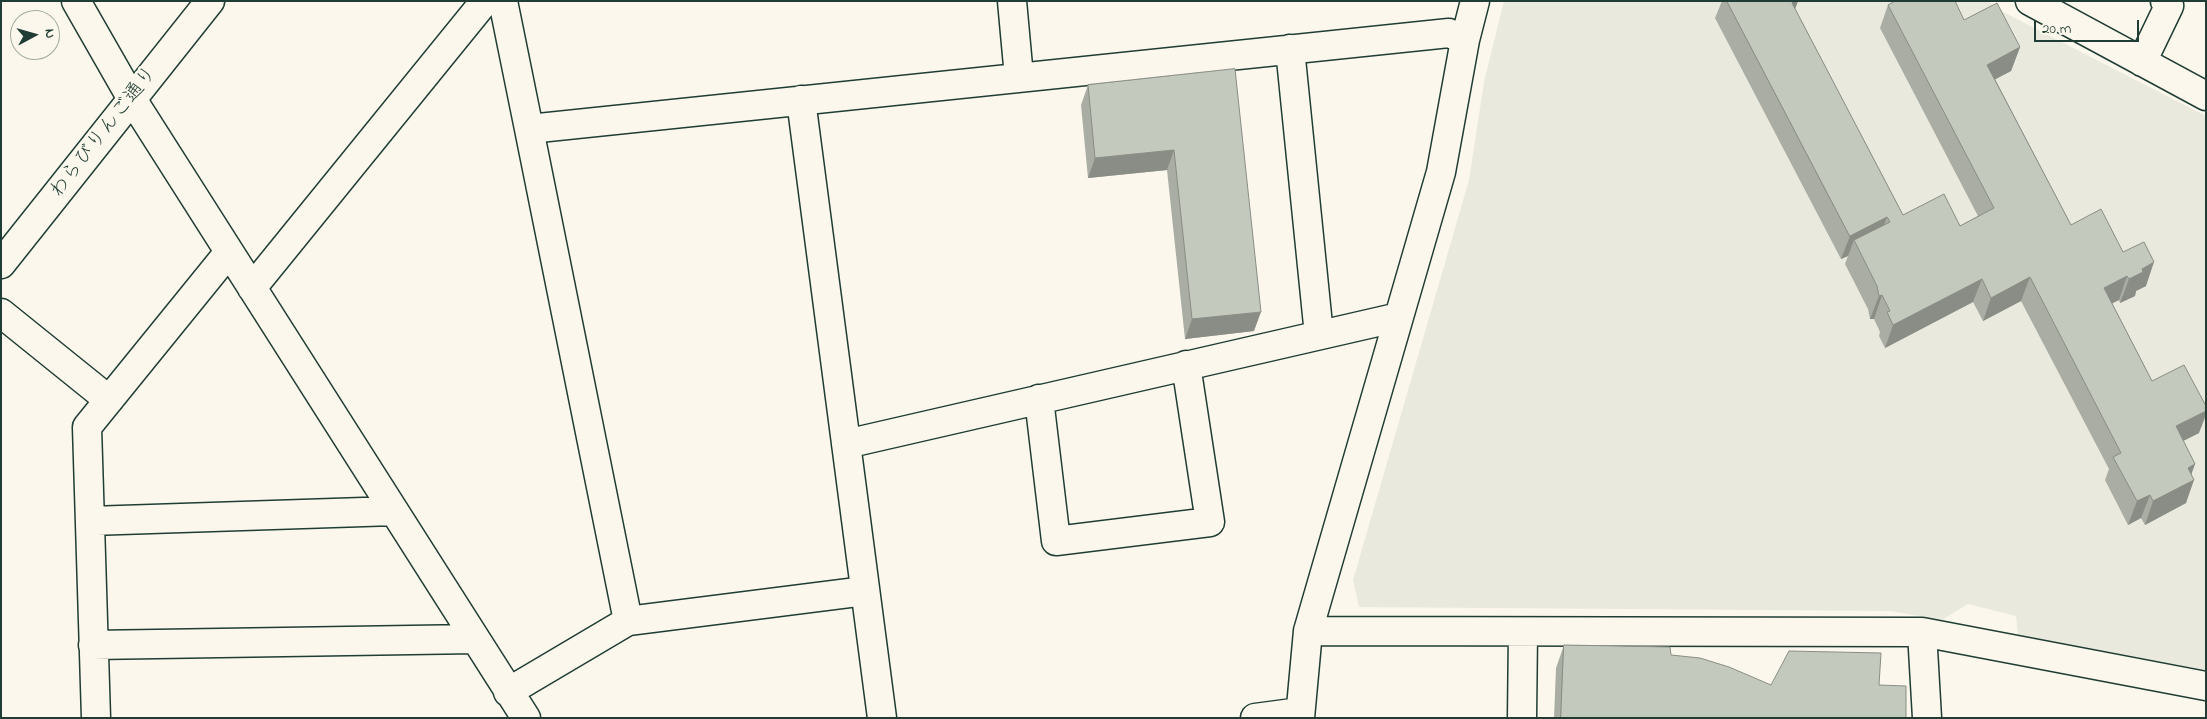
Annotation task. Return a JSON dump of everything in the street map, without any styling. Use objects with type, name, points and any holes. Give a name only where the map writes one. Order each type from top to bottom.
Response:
[{"type":"street","points":[[76,1],[132,100],[526,718]]},
{"type":"street","name":"わらびりんご通り","points":[[1,264],[210,1]]},
{"type":"street","points":[[252,288],[485,1]]},
{"type":"street","points":[[503,1],[628,621]]},
{"type":"street","points":[[1012,1],[1019,77]]},
{"type":"street","points":[[1255,718],[1300,715],[1308,631],[1441,172],[1465,40],[1475,1]]},
{"type":"street","points":[[2030,1],[2206,96]]},
{"type":"street","points":[[2142,62],[2169,3]]},
{"type":"street","points":[[529,129],[1450,33],[1465,40]]},
{"type":"street","points":[[1290,49],[1319,335]]},
{"type":"street","points":[[802,100],[882,718]]},
{"type":"street","points":[[96,718],[87,427],[229,252]]},
{"type":"street","points":[[1,313],[108,400]]},
{"type":"street","points":[[846,444],[1399,318]]},
{"type":"street","points":[[1039,400],[1056,542],[1210,522],[1186,366]]},
{"type":"street","points":[[90,521],[394,511]]},
{"type":"street","points":[[508,692],[628,621],[865,590]]},
{"type":"street","points":[[1308,631],[1922,632],[2206,686]]},
{"type":"street","points":[[1522,718],[1523,632]]},
{"type":"street","points":[[1922,632],[1927,718]]},
{"type":"street","points":[[93,644],[475,639]]},
{"type":"shaded area","points":[[1504,1],[1988,1],[2005,13],[2206,116],[2206,670],[2018,636],[2016,616],[1968,604],[1942,620],[1891,611],[1359,607],[1353,580],[1469,180],[1484,82]]},
{"type":"building","points":[[1727,1],[1794,1],[1792,3],[1903,215],[1944,194],[1960,226],[1994,208],[1888,5],[1895,1],[1955,1],[1964,20],[1997,3],[2020,47],[1987,65],[2071,225],[2101,209],[2123,252],[2144,242],[2154,262],[2142,269],[2143,272],[2129,279],[2127,276],[2104,288],[2152,381],[2184,365],[2206,406],[2206,411],[2176,426],[2195,464],[2188,468],[2194,480],[2153,501],[2150,495],[2137,501],[2113,457],[2121,453],[2030,277],[1991,298],[1982,279],[1893,325],[1887,312],[1890,311],[1882,295],[1879,296],[1877,286],[1854,240],[1890,222],[1887,217],[1850,236]]},
{"type":"building","points":[[1235,69],[1261,312],[1192,319],[1174,150],[1095,158],[1088,85]]},
{"type":"building","points":[[1564,645],[1670,647],[1671,655],[1700,658],[1729,667],[1771,685],[1789,651],[1881,653],[1879,685],[1906,686],[1906,718],[1561,718]]}]
